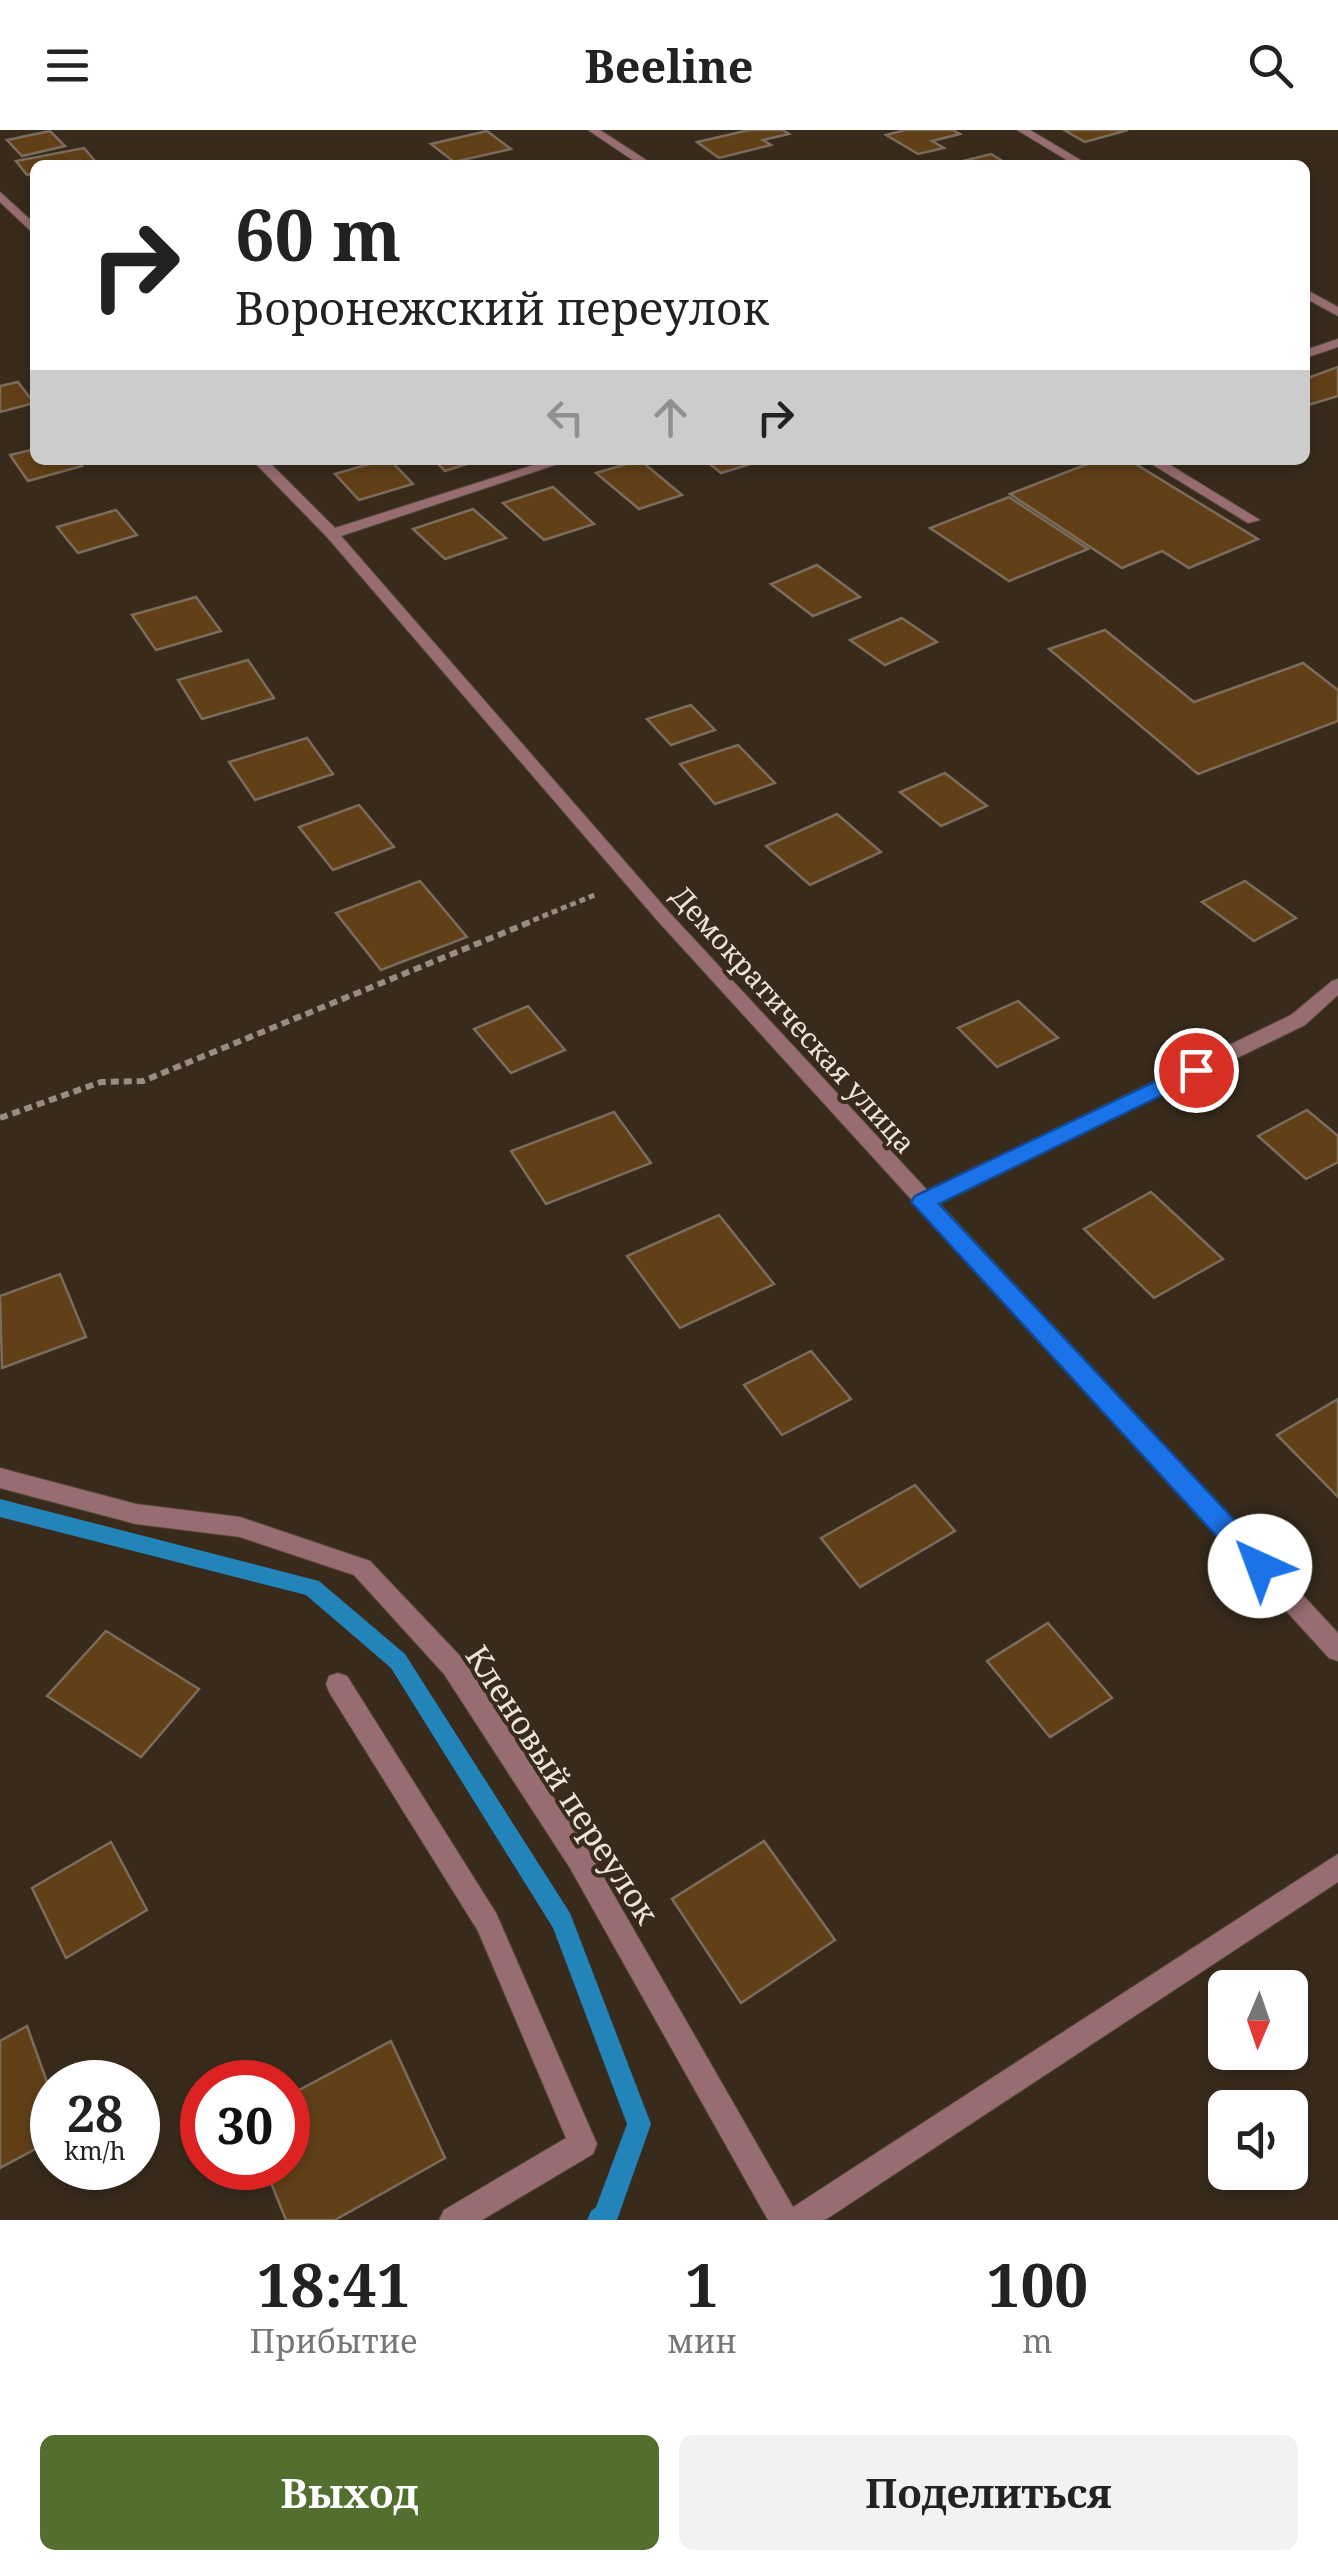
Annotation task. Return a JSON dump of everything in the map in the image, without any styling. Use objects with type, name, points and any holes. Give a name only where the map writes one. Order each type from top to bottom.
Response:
[{"type":"street","points":[[593,130],[640,160]]},
{"type":"street","points":[[1022,130],[1074,160]]},
{"type":"street","points":[[0,195],[30,226]]},
{"type":"street","points":[[1310,296],[1338,312]]},
{"type":"street","points":[[1310,352],[1338,343]]},
{"type":"street","name":"Демократическая улица","points":[[264,465],[332,534],[631,880],[1338,1650]]},
{"type":"street","points":[[332,534],[547,465]]},
{"type":"street","points":[[1160,465],[1253,520]]},
{"type":"street","points":[[923,1202],[1298,1020],[1338,985]]},
{"type":"street","name":"Кленовый переулок","points":[[0,1478],[136,1514],[240,1526],[362,1568],[452,1666],[579,1859],[784,2220]]},
{"type":"street","points":[[338,1684],[487,1922],[583,2144],[454,2220]]},
{"type":"street","points":[[799,2220],[1338,1868]]},
{"type":"path","points":[[0,1118],[101,1082],[143,1080],[631,880]]},
{"type":"building","points":[[749,130],[783,130],[789,134],[763,140],[771,145],[719,158],[697,142]]},
{"type":"building","points":[[905,130],[953,130],[960,134],[932,141],[944,148],[918,154],[886,135]]},
{"type":"building","points":[[1064,130],[1128,130],[1085,142]]},
{"type":"building","points":[[50,131],[65,146],[22,156],[7,140]]},
{"type":"building","points":[[487,131],[511,149],[451,160],[431,144]]},
{"type":"building","points":[[84,148],[94,160],[30,160],[27,175],[16,161]]},
{"type":"building","points":[[991,154],[1001,160],[967,160]]},
{"type":"building","points":[[1338,367],[1338,396],[1310,404],[1310,377]]},
{"type":"building","points":[[18,382],[30,398],[30,404],[0,412],[0,386]]},
{"type":"building","points":[[30,450],[30,465],[82,466],[28,481],[10,455]]},
{"type":"building","points":[[366,465],[395,465],[413,484],[359,500],[335,474]]},
{"type":"building","points":[[439,465],[464,465],[445,471]]},
{"type":"building","points":[[623,465],[646,465],[682,495],[639,509],[596,473]]},
{"type":"building","points":[[711,465],[747,465],[721,473]]},
{"type":"building","points":[[1085,465],[1137,465],[1258,539],[1189,568],[1162,551],[1122,568],[1010,494]]},
{"type":"building","points":[[553,487],[594,524],[544,540],[503,503]]},
{"type":"building","points":[[1009,497],[1088,549],[1009,581],[930,528]]},
{"type":"building","points":[[473,509],[506,538],[445,559],[413,529]]},
{"type":"building","points":[[116,510],[137,535],[78,553],[57,527]]},
{"type":"building","points":[[817,565],[860,597],[813,616],[771,584]]},
{"type":"building","points":[[196,597],[221,631],[156,650],[132,615]]},
{"type":"building","points":[[902,618],[937,642],[885,665],[850,640]]},
{"type":"building","points":[[1105,630],[1194,702],[1303,663],[1338,690],[1338,721],[1198,774],[1049,649]]},
{"type":"building","points":[[248,660],[274,698],[202,719],[178,680]]},
{"type":"building","points":[[691,705],[715,730],[671,745],[647,719]]},
{"type":"building","points":[[307,738],[333,774],[255,800],[229,762]]},
{"type":"building","points":[[738,745],[775,783],[715,804],[680,764]]},
{"type":"building","points":[[945,773],[987,806],[941,826],[900,792]]},
{"type":"building","points":[[359,805],[394,847],[333,870],[299,827]]},
{"type":"building","points":[[837,814],[881,852],[810,885],[766,846]]},
{"type":"building","points":[[420,881],[467,937],[381,970],[336,913]]},
{"type":"building","points":[[1245,881],[1296,918],[1254,941],[1202,902]]},
{"type":"building","points":[[1018,1001],[1058,1038],[997,1067],[958,1028]]},
{"type":"building","points":[[528,1006],[565,1050],[511,1073],[474,1029]]},
{"type":"building","points":[[1307,1110],[1338,1136],[1338,1162],[1306,1179],[1258,1136]]},
{"type":"building","points":[[614,1112],[651,1163],[546,1204],[511,1151]]},
{"type":"building","points":[[1151,1192],[1223,1259],[1154,1298],[1084,1229]]},
{"type":"building","points":[[719,1215],[774,1284],[680,1328],[627,1256]]},
{"type":"building","points":[[60,1274],[86,1337],[2,1368],[0,1296]]},
{"type":"building","points":[[811,1351],[851,1399],[782,1435],[744,1385]]},
{"type":"building","points":[[1338,1399],[1338,1497],[1277,1435]]},
{"type":"building","points":[[915,1485],[955,1531],[860,1587],[821,1538]]},
{"type":"building","points":[[1048,1623],[1112,1698],[1050,1737],[987,1661]]},
{"type":"building","points":[[106,1631],[199,1689],[141,1757],[47,1696]]},
{"type":"building","points":[[764,1841],[835,1940],[741,2003],[672,1899]]},
{"type":"building","points":[[111,1842],[147,1910],[66,1958],[32,1888]]},
{"type":"building","points":[[27,2026],[39,2060],[30,2060],[30,2152],[0,2168],[0,2041]]},
{"type":"building","points":[[391,2041],[445,2158],[335,2220],[286,2220],[274,2190],[310,2190],[310,2084]]},
{"type":"waterway","points":[[0,1508],[312,1587],[398,1661],[562,1921],[639,2124],[606,2216],[600,2220]]},
{"type":"route","points":[[1196,1070],[923,1202],[1260,1566]]}]
